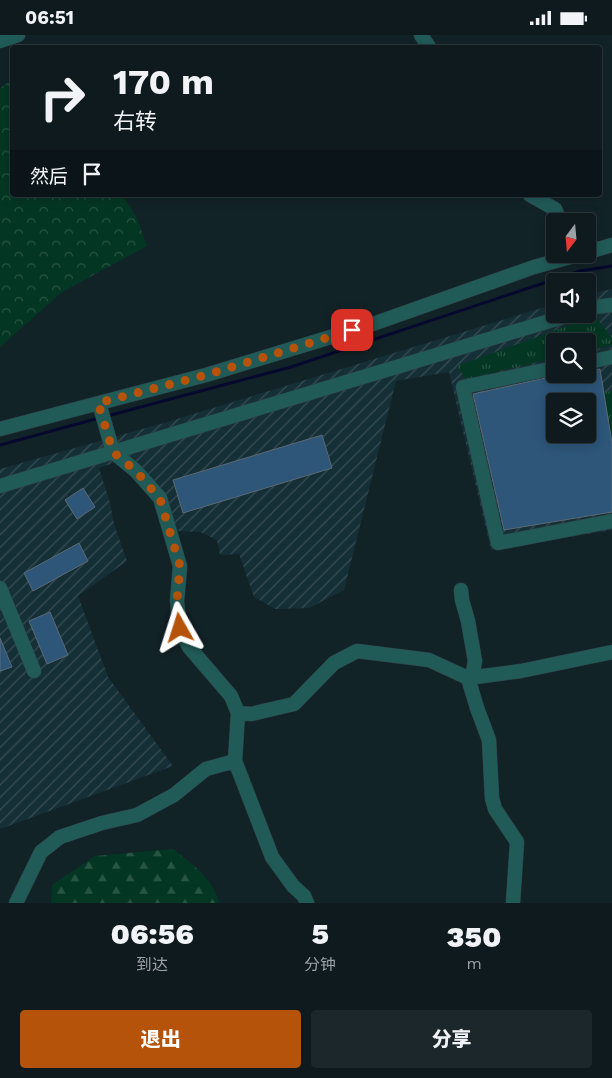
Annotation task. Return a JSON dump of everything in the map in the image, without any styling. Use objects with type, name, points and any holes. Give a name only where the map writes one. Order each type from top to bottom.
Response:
[{"type":"street","points":[[0,41],[18,35]]},
{"type":"street","points":[[534,197],[555,209],[557,213]]},
{"type":"street","points":[[596,250],[612,245]]},
{"type":"street","points":[[0,429],[206,375],[370,325],[547,263]]},
{"type":"street","points":[[596,300],[612,298]]},
{"type":"street","points":[[596,307],[612,305]]},
{"type":"street","points":[[0,486],[112,448],[546,315]]},
{"type":"street","points":[[0,477],[112,448],[546,322]]},
{"type":"street","points":[[596,360],[612,357]]},
{"type":"street","points":[[546,370],[463,387],[498,543],[612,521]]},
{"type":"street","points":[[98,403],[112,448],[136,471],[160,499],[180,566],[177,601],[180,628],[189,647],[231,696],[238,713],[235,761],[272,857],[293,886],[304,896],[307,903]]},
{"type":"street","points":[[0,588],[34,671]]},
{"type":"street","points":[[461,590],[475,661],[473,672],[468,678]]},
{"type":"street","points":[[238,713],[252,714],[294,703],[334,663],[357,651],[429,660],[468,678],[521,671],[612,652]]},
{"type":"street","points":[[468,678],[489,740],[492,798],[495,809],[517,842],[513,903]]},
{"type":"street","points":[[16,903],[41,852],[60,837],[102,823],[137,815],[174,795],[206,769],[235,761]]},
{"type":"shaded area","points":[[612,289],[612,530],[491,550],[449,372],[396,381],[344,590],[309,608],[275,609],[254,597],[239,554],[220,555],[217,540],[200,532],[177,531],[165,501],[147,473],[122,460],[99,468],[110,503],[114,524],[127,561],[78,596],[108,677],[173,766],[0,829],[0,469],[164,423],[546,307],[546,323],[596,323],[596,292]]},
{"type":"green space","points":[[10,81],[10,197],[123,197],[136,216],[147,246],[62,292],[0,347],[0,88]]},
{"type":"green space","points":[[596,317],[612,338],[612,345],[596,349],[596,333],[548,333],[576,323],[596,323]]},
{"type":"green space","points":[[546,334],[546,360],[466,379],[457,366]]},
{"type":"green space","points":[[612,391],[612,437],[611,437],[604,392]]},
{"type":"green space","points":[[173,849],[207,879],[219,903],[51,903],[52,885],[95,856]]},
{"type":"building","points":[[600,369],[612,443],[612,512],[504,530],[473,394],[546,378],[546,383],[596,383],[596,370]]},
{"type":"building","points":[[322,435],[332,468],[183,513],[173,480]]},
{"type":"building","points":[[83,488],[95,507],[77,519],[65,500]]},
{"type":"building","points":[[79,543],[88,561],[33,591],[24,573]]},
{"type":"building","points":[[50,612],[68,655],[47,664],[29,621]]},
{"type":"building","points":[[0,638],[12,667],[0,671]]},
{"type":"waterway","points":[[107,416],[291,367],[580,271],[612,266]]},
{"type":"waterway","points":[[0,445],[99,418]]},
{"type":"route","points":[[180,628],[177,601],[180,566],[160,499],[136,471],[113,452],[98,403],[206,375],[352,330]]}]
